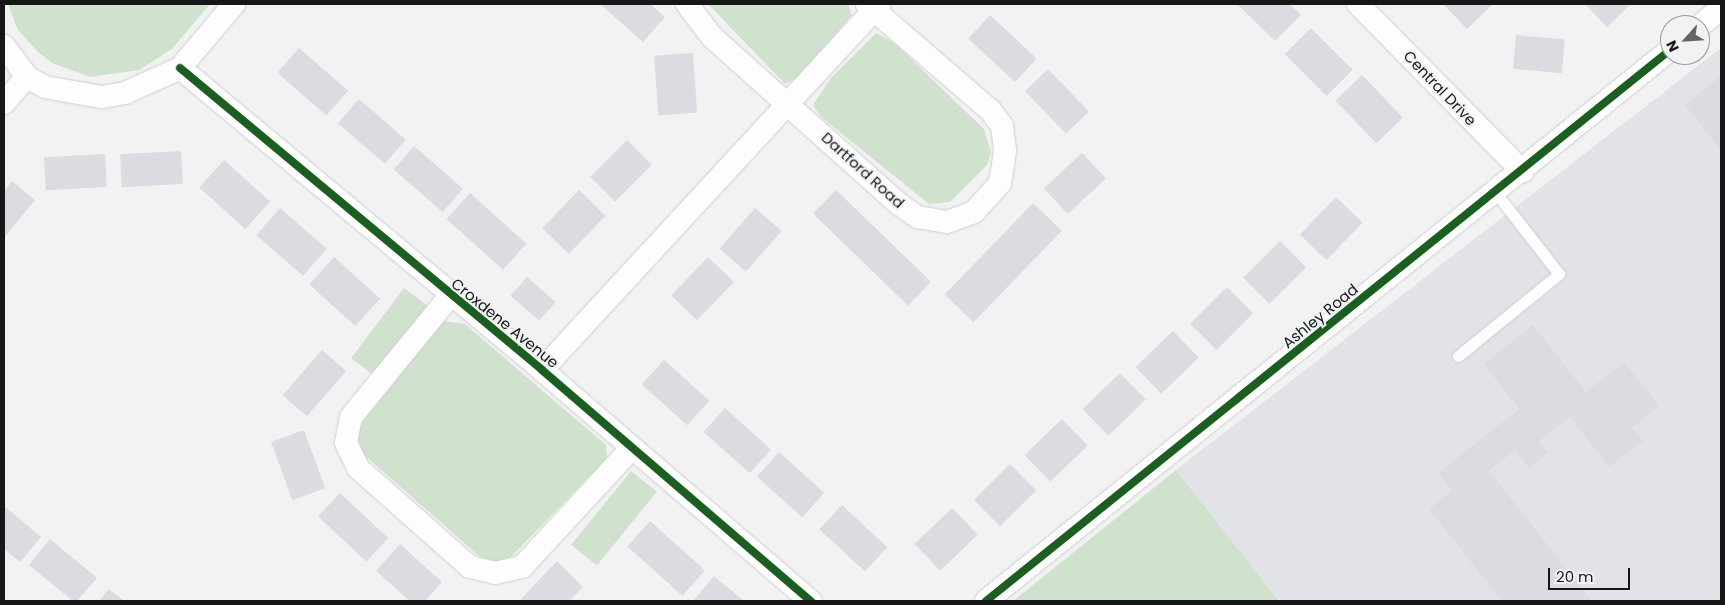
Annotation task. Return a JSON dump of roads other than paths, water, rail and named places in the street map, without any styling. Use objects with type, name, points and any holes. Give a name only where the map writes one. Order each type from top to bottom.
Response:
[{"type":"street","points":[[4,46],[27,77],[45,87],[102,97],[125,93],[180,68],[234,4]]},
{"type":"street","name":"Dartford Road","points":[[542,370],[788,103],[874,6],[992,111],[1002,126],[1006,150],[1000,184],[974,212],[947,222],[918,217],[900,205],[788,103],[712,38],[687,4]]},
{"type":"street","name":"Central Drive","points":[[1358,4],[1523,172]]},
{"type":"street","points":[[1710,17],[1721,8]]},
{"type":"street","name":"Ashley Road","points":[[986,601],[1523,172],[1660,58]]},
{"type":"street","name":"Croxdene Avenue","points":[[180,68],[450,296],[542,370],[810,601]]},
{"type":"street","points":[[4,103],[27,77]]},
{"type":"street","name":"Croxdene Avenue","points":[[450,296],[351,417],[346,443],[358,468],[470,567],[495,573],[522,567],[632,449]]},
{"type":"lane","points":[[1458,356],[1559,274],[1496,193]]}]
